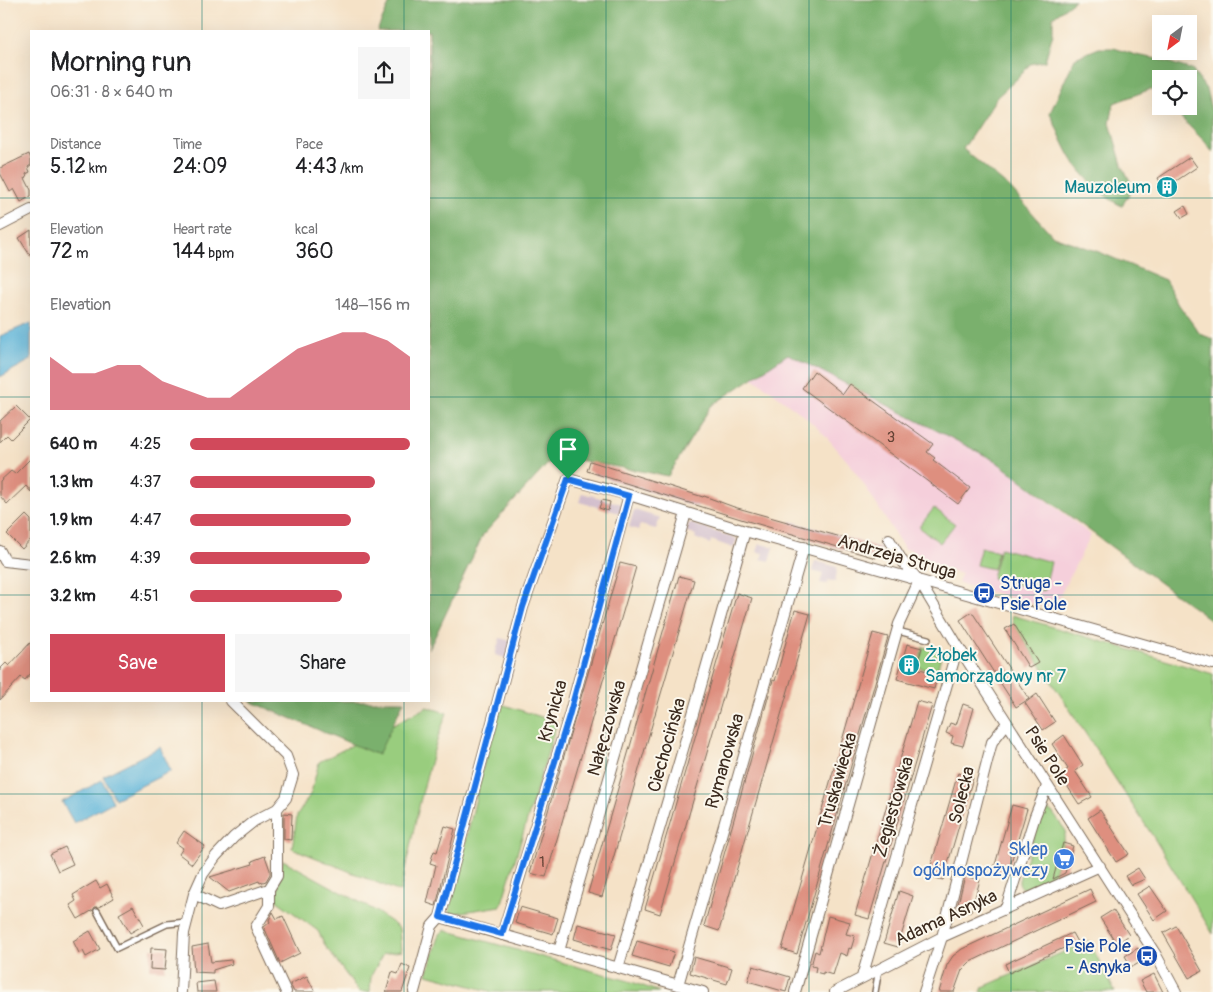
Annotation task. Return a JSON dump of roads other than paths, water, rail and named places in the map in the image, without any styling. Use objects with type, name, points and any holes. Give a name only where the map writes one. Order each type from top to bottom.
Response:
[{"type":"street","points":[[0,226],[30,211]]},
{"type":"street","name":"Andrzeja Struga","points":[[440,917],[523,607],[568,479],[1213,664]]},
{"type":"street","name":"Krynicka","points":[[502,934],[569,716],[629,496]]},
{"type":"street","name":"Nałęczowska","points":[[559,951],[686,513]]},
{"type":"street","name":"Ciechocińska","points":[[618,968],[686,740],[745,531]]},
{"type":"street","name":"Psie Pole","points":[[889,539],[903,562],[919,581],[1046,786],[1100,866],[1156,955],[1176,992]]},
{"type":"street","name":"Rymanowska","points":[[678,985],[804,547]]},
{"type":"street","points":[[0,551],[5,561],[30,564]]},
{"type":"street","name":"Truskawiecka","points":[[796,992],[897,631],[908,602],[919,581]]},
{"type":"street","name":"Żegiestowska","points":[[862,977],[958,646]]},
{"type":"street","points":[[181,992],[182,955],[186,922],[194,894],[203,874],[224,846],[254,821],[277,809],[286,798],[292,775],[286,756],[232,702]]},
{"type":"street","name":"Solecka","points":[[924,992],[942,936],[992,742],[1007,724]]},
{"type":"street","points":[[1006,908],[1046,786]]},
{"type":"street","points":[[277,809],[277,876],[269,889],[269,906],[256,927],[286,992]]},
{"type":"street","name":"Adama Asnyka","points":[[835,992],[942,936],[1100,866]]},
{"type":"street","points":[[194,894],[219,906],[269,889]]},
{"type":"street","points":[[414,992],[432,926],[440,917],[702,992]]},
{"type":"lane","points":[[897,631],[928,639]]},
{"type":"lane","points":[[96,911],[118,948],[167,924],[186,922]]},
{"type":"lane","points":[[876,992],[879,968]]},
{"type":"water","points":[[30,323],[30,361],[0,377],[0,336]]},
{"type":"water","points":[[160,747],[171,771],[115,799],[103,776]]},
{"type":"water","points":[[102,780],[113,802],[74,823],[62,802]]},
{"type":"place","name":"Mauzoleum","points":[[1167,187]]},
{"type":"place","name":"Struga - Psie Pole","points":[[984,593]]},
{"type":"place","name":"Żłobek Samorządowy nr 7","points":[[909,665]]},
{"type":"place","name":"Sklep ogólnospożywczy","points":[[1064,859]]},
{"type":"place","name":"Psie Pole - Asnyka","points":[[1147,956]]}]
